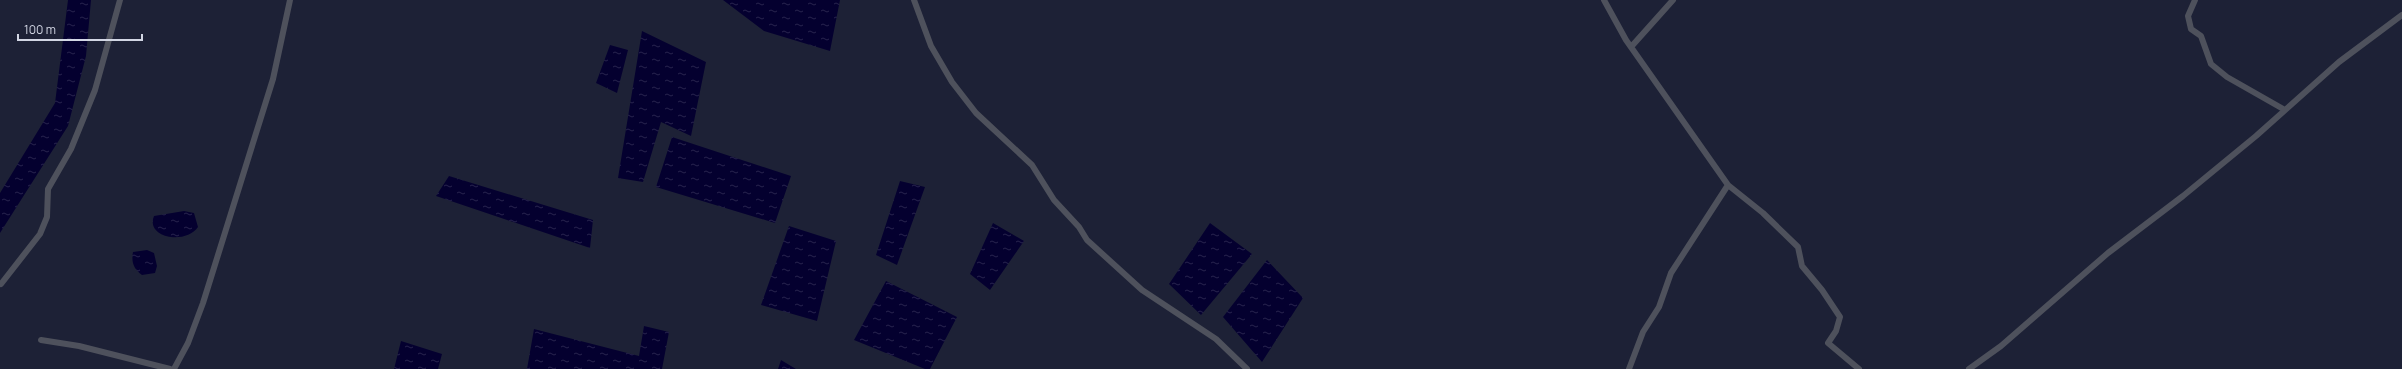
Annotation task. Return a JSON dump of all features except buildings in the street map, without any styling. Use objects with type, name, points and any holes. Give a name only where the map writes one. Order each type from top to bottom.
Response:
[{"type":"street","points":[[1,284],[40,234],[47,217],[48,189],[71,149],[95,90],[120,0]]},
{"type":"street","points":[[174,369],[188,344],[203,303],[273,79],[290,0]]},
{"type":"street","points":[[914,0],[930,46],[952,82],[976,112],[1032,165],[1054,200],[1079,228],[1087,240],[1142,290],[1216,339],[1247,369]]},
{"type":"street","points":[[1604,0],[1631,47],[1728,185],[1764,213],[1798,246],[1802,266],[1822,290],[1840,317],[1836,331],[1828,343],[1859,369]]},
{"type":"street","points":[[1631,47],[1673,0]]},
{"type":"street","points":[[2195,0],[2188,16],[2191,29],[2201,36],[2211,64],[2227,77],[2285,110]]},
{"type":"street","points":[[1969,369],[2001,346],[2108,253],[2183,196],[2285,110],[2339,62],[2402,15]]},
{"type":"street","points":[[1628,369],[1643,332],[1659,307],[1671,274],[1728,185]]},
{"type":"street","points":[[41,340],[79,346],[170,369]]},
{"type":"water","points":[[68,0],[91,0],[86,56],[68,126],[0,233],[0,193],[55,103]]},
{"type":"water","points":[[723,0],[840,0],[830,51],[764,31]]},
{"type":"water","points":[[642,31],[706,62],[691,136],[661,122],[643,182],[618,178]]},
{"type":"water","points":[[610,45],[628,50],[617,93],[596,83]]},
{"type":"water","points":[[672,137],[791,176],[775,223],[656,187]]},
{"type":"water","points":[[449,176],[593,220],[590,248],[436,196]]},
{"type":"water","points":[[900,181],[925,187],[897,265],[876,255]]},
{"type":"water","points":[[184,211],[194,213],[198,227],[192,233],[185,236],[176,237],[161,234],[155,230],[153,224],[154,216]]},
{"type":"water","points":[[993,223],[1024,241],[990,290],[970,274]]},
{"type":"water","points":[[1210,223],[1252,254],[1201,315],[1169,284]]},
{"type":"water","points":[[789,226],[836,241],[817,321],[761,305]]},
{"type":"water","points":[[147,250],[154,253],[157,266],[155,273],[142,275],[134,265],[132,259],[133,252]]},
{"type":"water","points":[[1267,260],[1303,298],[1262,362],[1223,317]]},
{"type":"water","points":[[886,281],[957,317],[930,369],[925,369],[854,340]]},
{"type":"water","points":[[644,326],[669,332],[662,369],[527,369],[534,329],[639,356]]},
{"type":"water","points":[[401,341],[442,354],[438,369],[394,369]]},
{"type":"water","points":[[781,360],[796,369],[778,369]]}]
